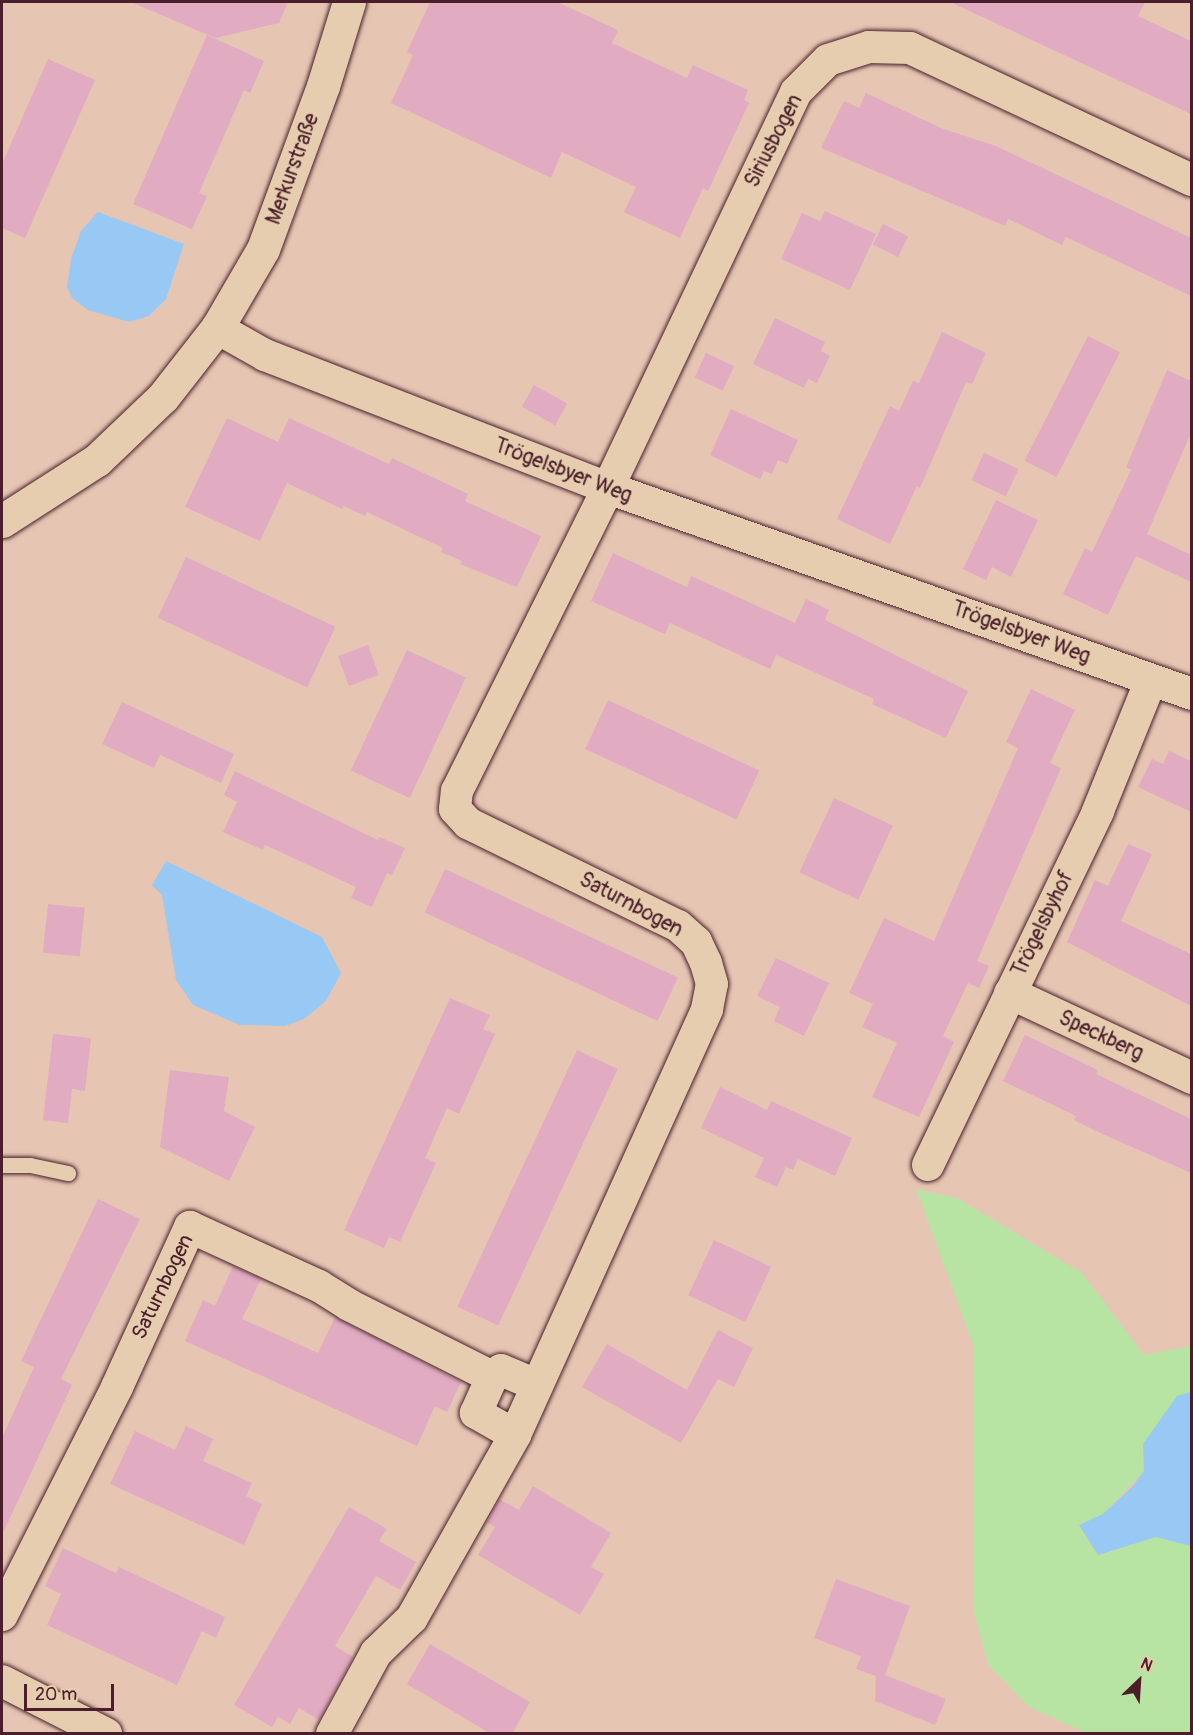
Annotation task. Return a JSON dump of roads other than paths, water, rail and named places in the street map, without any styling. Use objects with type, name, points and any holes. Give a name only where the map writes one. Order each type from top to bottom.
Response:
[{"type":"street","name":"Merkurstraße","points":[[217,328],[263,249],[323,86],[349,2]]},
{"type":"street","name":"Siriusbogen","points":[[608,489],[795,92],[828,60],[869,47],[910,48],[1191,180]]},
{"type":"street","name":"Trögelsbyer Weg","points":[[217,328],[265,355],[608,489],[1191,694]]},
{"type":"street","points":[[2,521],[97,460],[163,397],[217,328]]},
{"type":"street","name":"Saturnbogen","points":[[332,1734],[376,1653],[412,1618],[515,1435],[578,1288],[696,1041],[712,984],[696,942],[678,926],[468,823],[455,809],[457,790],[608,489]]},
{"type":"street","name":"Trögelsbyhof","points":[[928,1165],[1098,811],[1151,680]]},
{"type":"street","name":"Speckberg","points":[[1010,993],[1191,1078]]},
{"type":"street","name":"Saturnbogen","points":[[2,1615],[117,1387],[190,1227],[319,1286],[349,1305],[492,1377],[501,1370],[537,1385]]},
{"type":"street","points":[[492,1377],[476,1413],[515,1435]]},
{"type":"street","points":[[2,1681],[106,1734]]},
{"type":"lane","points":[[2,1165],[30,1165],[68,1173]]},
{"type":"water","points":[[98,212],[184,244],[166,299],[149,316],[129,322],[88,310],[72,298],[67,287],[71,259],[81,231]]},
{"type":"water","points":[[166,861],[322,937],[341,973],[326,1001],[304,1019],[285,1026],[240,1025],[193,1005],[176,980],[162,895],[152,885]]},
{"type":"water","points":[[1191,1392],[1191,1546],[1156,1537],[1098,1555],[1079,1525],[1103,1514],[1132,1487],[1144,1471],[1143,1444],[1177,1396]]}]
